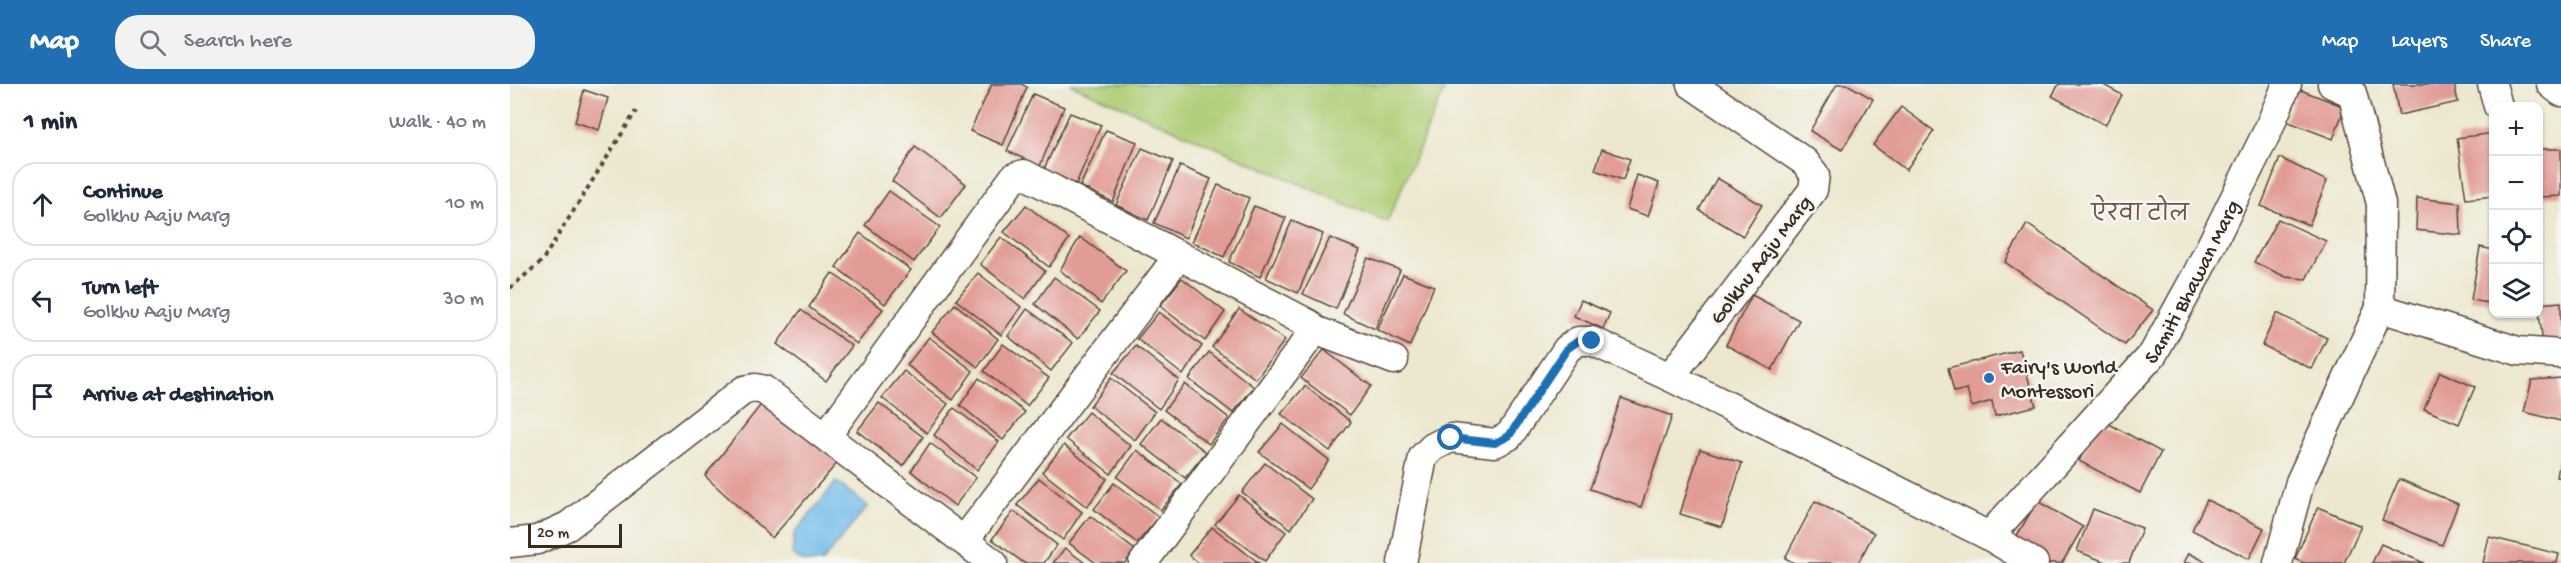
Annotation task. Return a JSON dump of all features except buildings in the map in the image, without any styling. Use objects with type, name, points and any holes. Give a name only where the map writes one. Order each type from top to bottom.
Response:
[{"type":"street","name":"Golkhu Aaju Marg","points":[[1670,377],[1813,190],[1815,175],[1805,162],[1691,84]]},
{"type":"street","name":"Samiti Bhawan Marg","points":[[1989,536],[2152,354],[2197,274],[2269,128],[2287,84]]},
{"type":"street","points":[[2492,84],[2497,102]]},
{"type":"street","points":[[2552,84],[2561,93]]},
{"type":"street","points":[[2278,563],[2300,482],[2380,308],[2380,204],[2349,87]]},
{"type":"street","points":[[826,435],[1014,177],[1019,174],[1024,174],[1179,255],[1309,324],[1312,329],[1394,360]]},
{"type":"street","points":[[964,540],[1179,255]]},
{"type":"street","points":[[2380,308],[2517,351],[2561,354]]},
{"type":"street","points":[[1143,563],[1312,334],[1312,329]]},
{"type":"street","points":[[1402,563],[1423,457],[1433,447],[1451,438],[1495,443],[1509,436],[1567,349],[1578,341],[1592,341],[1670,377],[1989,536],[2034,563]]},
{"type":"street","points":[[510,543],[537,540],[568,526],[744,390],[755,388],[764,390],[826,435],[993,563]]},
{"type":"path","points":[[510,288],[542,261],[636,111]]},
{"type":"green space","points":[[1070,84],[1447,84],[1387,222]]},
{"type":"water","points":[[836,482],[868,506],[822,562],[802,561],[792,554],[794,534]]},
{"type":"place","name":"Fairy's World Montessori","points":[[1989,378]]},
{"type":"district","name":"ऐरवा टोल","points":[[2140,212]]},
{"type":"route","points":[[1451,438],[1495,443],[1509,436],[1567,349],[1578,341],[1592,341]]}]
